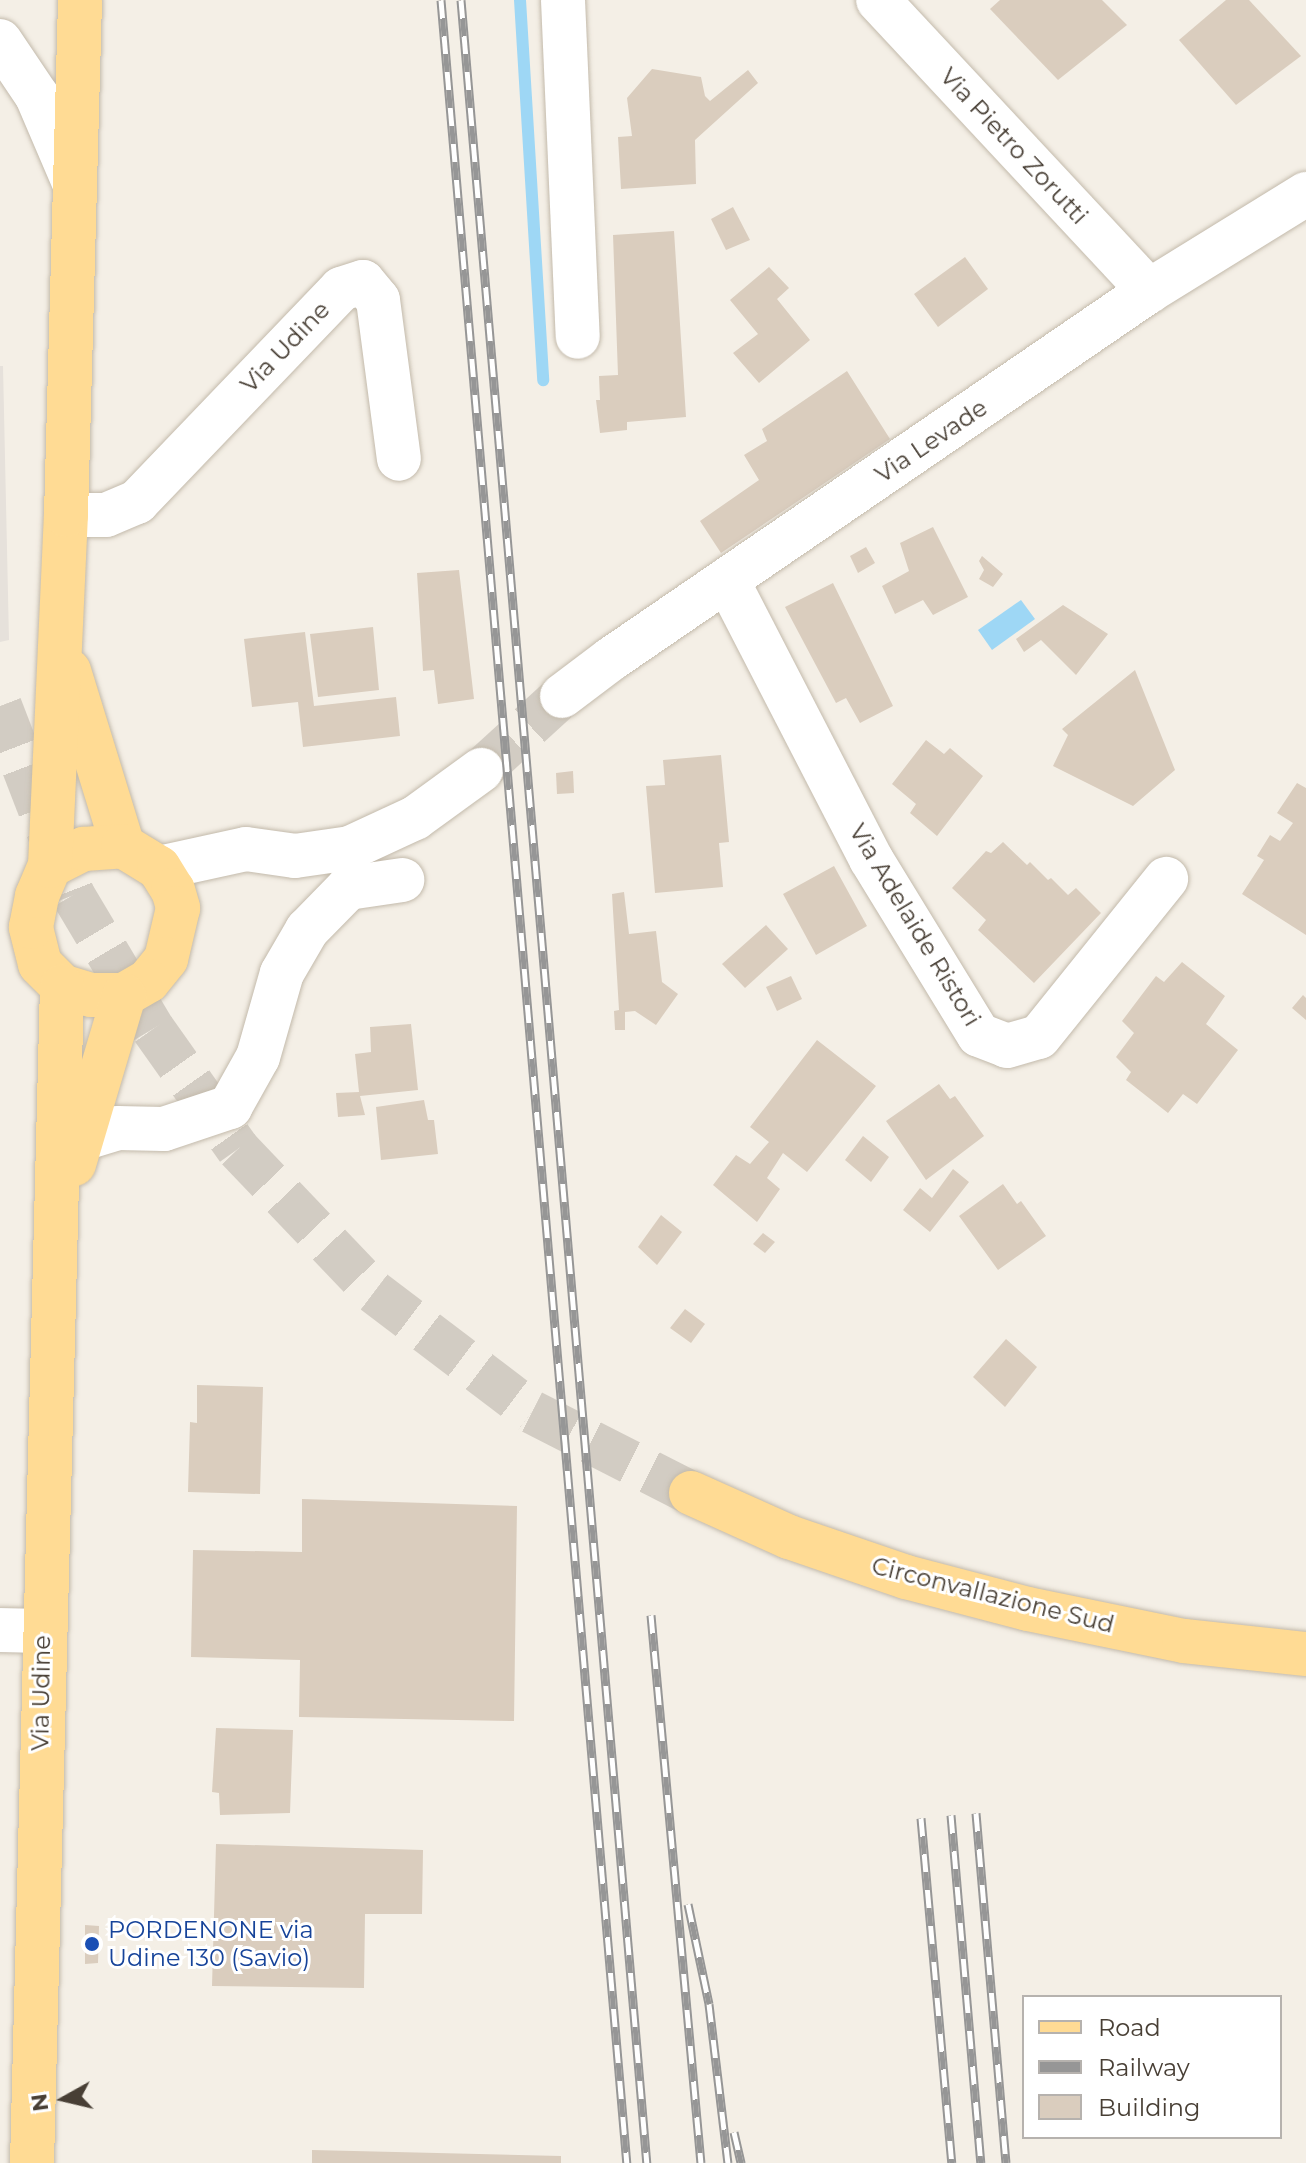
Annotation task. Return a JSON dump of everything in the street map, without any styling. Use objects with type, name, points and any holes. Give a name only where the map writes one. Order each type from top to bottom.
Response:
[{"type":"main road","points":[[59,638],[141,857],[173,890],[178,908],[166,959],[148,981],[124,995],[91,995],[62,986],[40,964],[31,927],[37,896],[50,866],[59,638],[66,515],[80,0]]},
{"type":"main road","points":[[50,866],[84,849],[141,857]]},
{"type":"main road","points":[[57,1224],[62,986]]},
{"type":"main road","points":[[57,1224],[124,995]]},
{"type":"main road","name":"Via Udine","points":[[32,2163],[43,1631],[57,1224]]},
{"type":"main road","name":"Circonvallazione Sud","points":[[691,1493],[789,1537],[906,1577],[1028,1609],[1184,1641],[1306,1654]]},
{"type":"street","points":[[563,0],[578,337]]},
{"type":"street","name":"Via Pietro Zorutti","points":[[878,0],[1149,291]]},
{"type":"street","points":[[0,41],[37,96],[75,185]]},
{"type":"street","name":"Via Levade","points":[[562,696],[1149,291],[1306,194]]},
{"type":"street","name":"Via Udine","points":[[66,515],[106,515],[137,502],[341,289],[363,282],[378,300],[399,459]]},
{"type":"street","name":"Via Adelaide Ristori","points":[[727,580],[871,859],[979,1035],[1007,1046],[1039,1037],[1166,879]]},
{"type":"street","points":[[141,857],[246,849],[295,856],[367,842],[426,812],[481,770]]},
{"type":"street","points":[[178,908],[246,849]]},
{"type":"street","points":[[82,1139],[117,1128],[164,1129],[230,1107],[258,1057],[282,973],[307,930],[348,888],[402,880]]},
{"type":"street","points":[[0,1630],[43,1631]]},
{"type":"shaded area","points":[[0,366],[3,366],[9,640],[0,642]]},
{"type":"water","points":[[1021,600],[1035,619],[992,650],[978,630]]},
{"type":"building","points":[[1000,0],[1102,0],[1127,25],[1058,80],[990,9]]},
{"type":"building","points":[[1226,0],[1249,0],[1301,56],[1236,105],[1179,40]]},
{"type":"building","points":[[652,69],[701,77],[705,96],[710,101],[748,70],[758,83],[695,140],[696,184],[621,189],[618,137],[632,136],[627,98]]},
{"type":"building","points":[[733,207],[750,240],[726,250],[711,219]]},
{"type":"building","points":[[674,231],[686,417],[627,422],[627,430],[600,433],[596,400],[600,400],[599,376],[618,375],[613,235]]},
{"type":"building","points":[[965,257],[988,289],[938,327],[914,294]]},
{"type":"building","points":[[769,267],[789,288],[777,299],[810,340],[759,383],[733,353],[758,334],[730,300]]},
{"type":"building","points":[[847,371],[890,439],[721,553],[700,521],[759,480],[744,455],[767,441],[762,429]]},
{"type":"building","points":[[933,527],[968,597],[933,615],[923,600],[895,614],[882,586],[909,571],[900,543]]},
{"type":"building","points":[[866,547],[875,563],[858,573],[850,556]]},
{"type":"building","points":[[982,556],[1003,574],[993,587],[979,579],[984,570],[979,561]]},
{"type":"building","points":[[459,570],[474,699],[438,704],[434,670],[423,671],[417,573]]},
{"type":"building","points":[[833,583],[893,706],[860,723],[846,698],[836,703],[785,607]]},
{"type":"building","points":[[1063,605],[1108,634],[1076,675],[1041,640],[1024,652],[1016,639]]},
{"type":"building","points":[[373,627],[379,690],[318,697],[310,634]]},
{"type":"building","points":[[305,632],[314,706],[396,697],[400,736],[303,747],[298,702],[252,707],[244,639]]},
{"type":"building","points":[[1135,670],[1175,770],[1133,806],[1053,766],[1068,735],[1062,729]]},
{"type":"building","points":[[926,740],[944,754],[950,748],[983,776],[937,836],[910,813],[916,804],[892,784]]},
{"type":"building","points":[[721,755],[729,842],[719,843],[723,887],[655,893],[646,786],[665,785],[663,760]]},
{"type":"building","points":[[573,771],[574,793],[557,794],[556,773]]},
{"type":"building","points":[[1297,783],[1306,788],[1306,935],[1242,894],[1264,860],[1257,856],[1270,835],[1280,841],[1293,823],[1277,813]]},
{"type":"building","points":[[1003,842],[1027,865],[1030,862],[1068,895],[1076,888],[1101,913],[1034,983],[978,930],[986,920],[952,888],[986,851],[991,853]]},
{"type":"building","points":[[834,866],[867,926],[816,955],[783,894]]},
{"type":"building","points":[[624,892],[629,934],[656,931],[662,982],[678,994],[656,1025],[635,1011],[625,1012],[625,1030],[615,1030],[614,1011],[619,1010],[612,894]]},
{"type":"building","points":[[766,925],[788,949],[745,988],[722,964]]},
{"type":"building","points":[[1182,962],[1225,996],[1206,1024],[1238,1050],[1197,1104],[1183,1094],[1168,1113],[1126,1080],[1131,1072],[1116,1057],[1134,1033],[1122,1021],[1156,976],[1164,982]]},
{"type":"building","points":[[791,976],[802,999],[777,1011],[766,987]]},
{"type":"building","points":[[1303,995],[1306,998],[1306,1020],[1292,1008]]},
{"type":"building","points":[[411,1024],[418,1090],[360,1096],[365,1115],[338,1117],[336,1093],[359,1092],[355,1054],[371,1052],[370,1027]]},
{"type":"building","points":[[817,1040],[876,1086],[807,1172],[783,1153],[767,1178],[780,1189],[757,1222],[713,1185],[736,1155],[750,1164],[769,1142],[750,1127]]},
{"type":"building","points":[[939,1084],[950,1099],[955,1096],[984,1136],[926,1180],[886,1121]]},
{"type":"building","points":[[424,1100],[428,1120],[434,1120],[438,1154],[381,1160],[376,1107]]},
{"type":"building","points":[[863,1136],[889,1157],[871,1182],[845,1160]]},
{"type":"building","points":[[953,1169],[969,1182],[930,1232],[903,1210],[920,1188],[932,1198]]},
{"type":"building","points":[[1003,1184],[1017,1204],[1021,1201],[1046,1236],[998,1270],[959,1216]]},
{"type":"building","points":[[661,1215],[682,1232],[657,1265],[638,1247]]},
{"type":"building","points":[[763,1233],[775,1242],[765,1253],[753,1244]]},
{"type":"building","points":[[685,1309],[705,1324],[691,1343],[670,1328]]},
{"type":"building","points":[[1006,1339],[1037,1367],[1005,1407],[973,1377]]},
{"type":"building","points":[[197,1385],[263,1387],[260,1494],[188,1492],[190,1422],[197,1423]]},
{"type":"building","points":[[302,1499],[517,1506],[514,1721],[299,1717],[300,1660],[191,1657],[193,1550],[302,1552]]},
{"type":"building","points":[[216,1728],[293,1730],[290,1813],[220,1815],[219,1793],[212,1792]]},
{"type":"building","points":[[216,1844],[423,1850],[422,1914],[365,1914],[364,1988],[212,1986]]},
{"type":"building","points":[[85,1925],[99,1926],[98,1963],[85,1964]]},
{"type":"building","points":[[312,2150],[561,2156],[561,2163],[312,2163]]},
{"type":"waterway","points":[[520,0],[543,380]]},
{"type":"tunnel","points":[[481,770],[562,696]]},
{"type":"tunnel","points":[[0,706],[73,895],[153,1029],[238,1149],[374,1292],[532,1412],[691,1493]]},
{"type":"railway","points":[[441,0],[627,2163]]},
{"type":"railway","points":[[461,0],[647,2163]]},
{"type":"railway","points":[[651,1615],[701,2163]]},
{"type":"railway","points":[[976,1813],[1006,2163]]},
{"type":"railway","points":[[951,1815],[981,2163]]},
{"type":"railway","points":[[921,1818],[952,2163]]},
{"type":"railway","points":[[688,1904],[709,2004],[728,2163]]},
{"type":"railway","points":[[734,2132],[741,2163]]},
{"type":"place","name":"PORDENONE via Udine 130 (Savio)","points":[[92,1944]]}]
